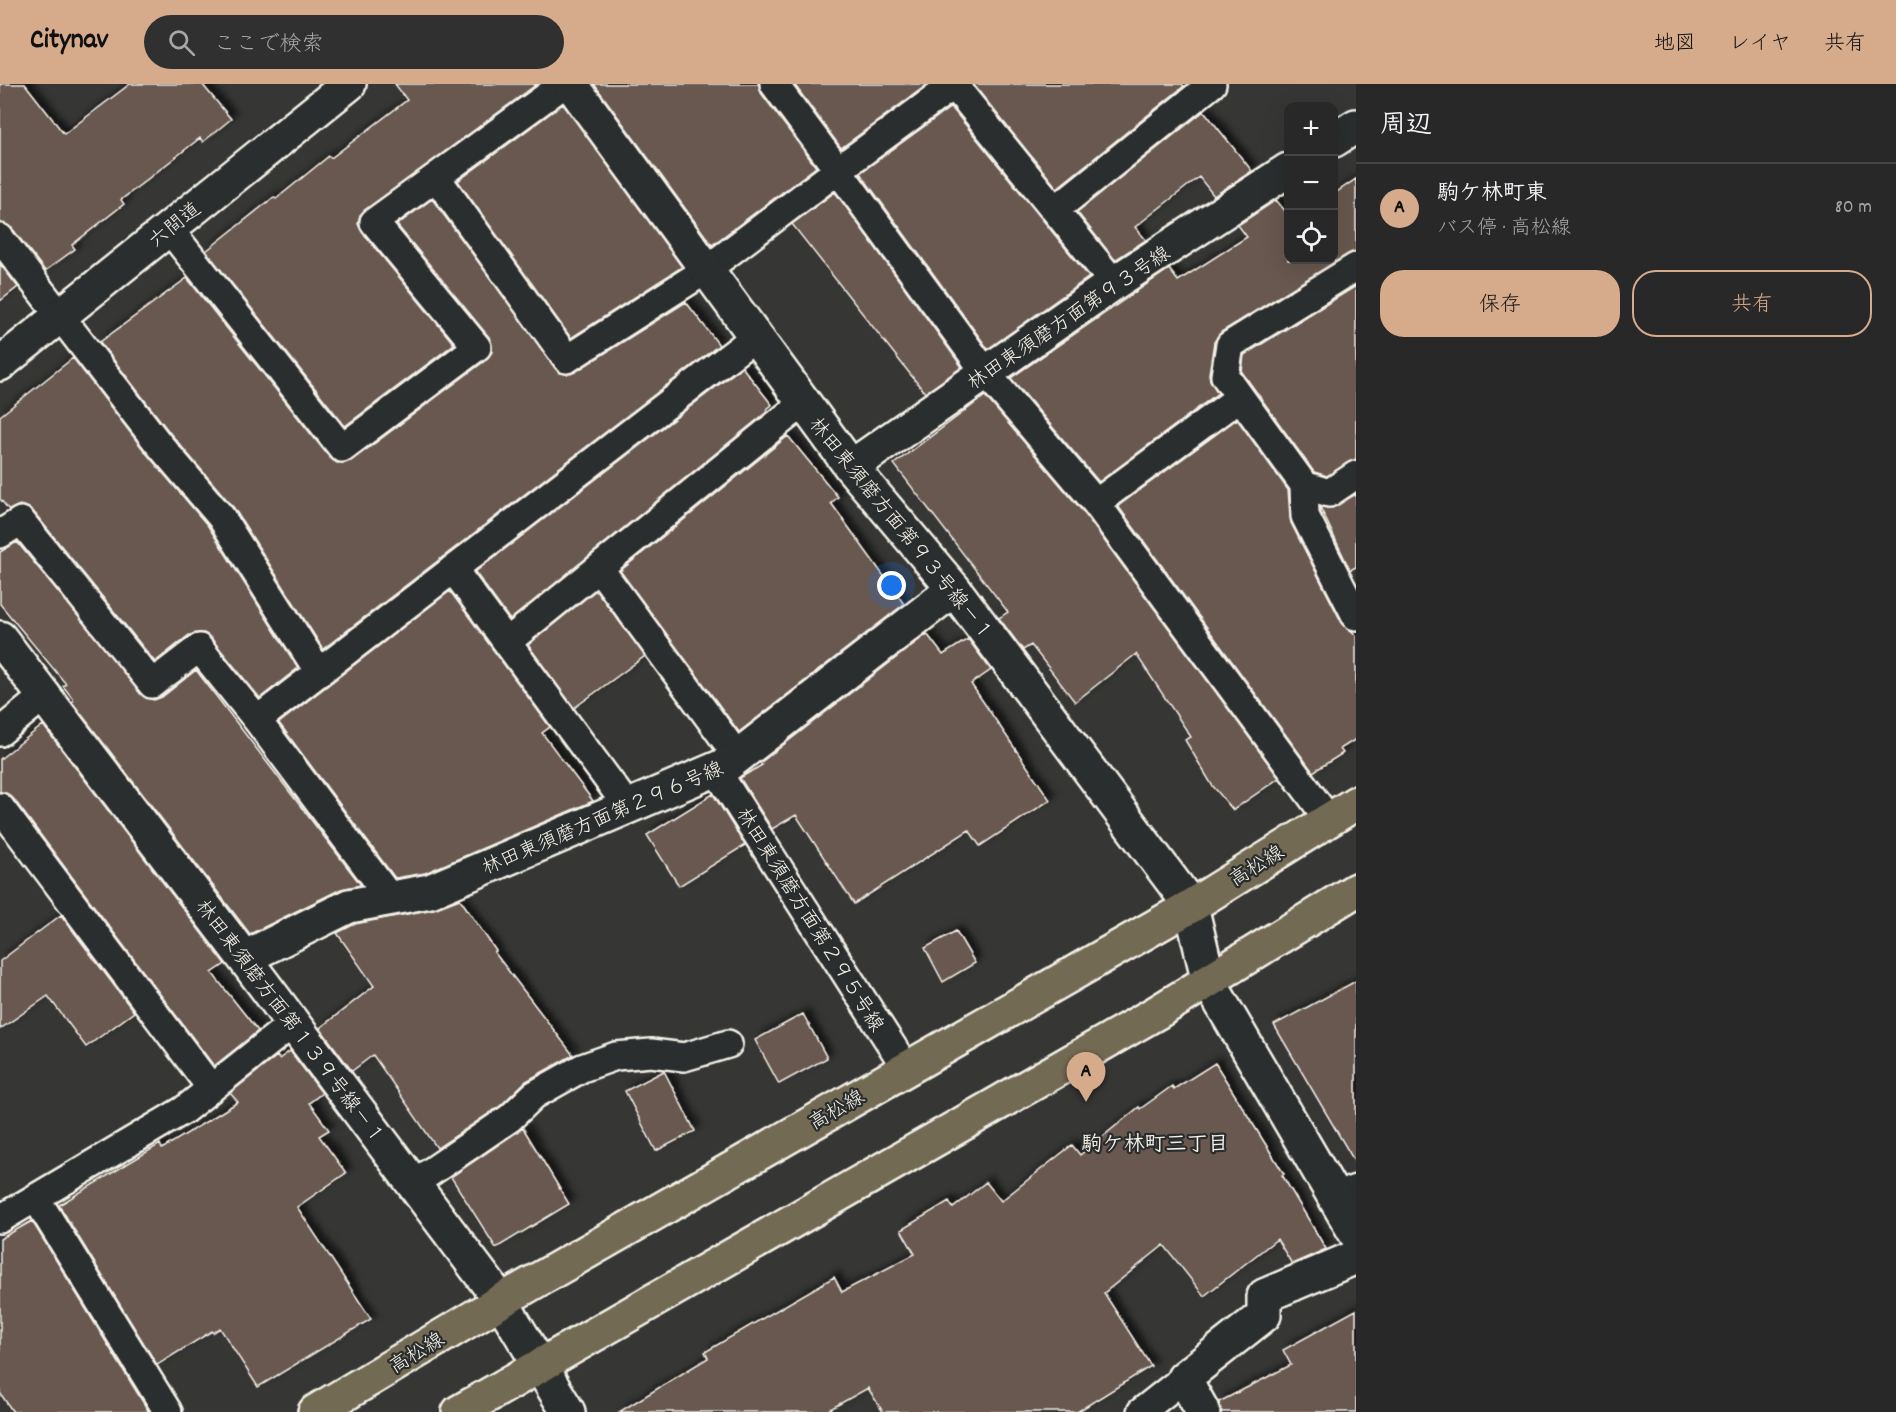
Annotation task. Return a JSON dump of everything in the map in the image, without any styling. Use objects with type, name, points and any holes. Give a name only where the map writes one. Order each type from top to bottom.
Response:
[{"type":"main road","name":"高松線","points":[[315,1412],[501,1301],[1191,906],[1356,803]]},
{"type":"main road","points":[[459,1412],[1209,981],[1356,890]]},
{"type":"street","name":"六間道","points":[[0,364],[349,84]]},
{"type":"street","name":"林田東須磨方面第９３号線－１","points":[[572,84],[851,467],[954,589],[1191,906],[1209,981],[1345,1193],[1356,1234]]},
{"type":"street","points":[[1338,137],[1356,126]]},
{"type":"street","name":"林田東須磨方面第９３号線","points":[[851,467],[1114,283],[1284,173]]},
{"type":"street","name":"林田東須磨方面第２９６号線","points":[[244,958],[350,906],[430,891],[727,764],[954,589]]},
{"type":"street","name":"林田東須磨方面第１３９号線－１","points":[[0,638],[501,1301],[568,1412]]},
{"type":"street","points":[[1203,1412],[1184,1378],[1264,1315],[1264,1296],[1356,1257]]},
{"type":"lane","points":[[169,229],[342,448],[477,347],[374,222],[564,84]]},
{"type":"lane","points":[[774,84],[987,373],[1096,503],[1329,820]]},
{"type":"lane","points":[[436,177],[567,359],[706,270],[954,84],[1114,283]]},
{"type":"lane","points":[[1055,210],[1212,84]]},
{"type":"lane","points":[[0,238],[158,443],[221,517],[319,672]]},
{"type":"lane","points":[[1356,267],[1230,345],[1225,376],[1304,485],[1305,516],[1356,616]]},
{"type":"lane","points":[[257,720],[755,337]]},
{"type":"lane","points":[[1096,503],[1240,397]]},
{"type":"lane","points":[[507,642],[803,403]]},
{"type":"lane","points":[[1304,485],[1329,493],[1356,475]]},
{"type":"lane","points":[[0,534],[21,521],[152,684],[199,648],[257,720],[391,899]]},
{"type":"lane","name":"林田東須磨方面第２９５号線","points":[[599,568],[727,764],[906,1068]]},
{"type":"lane","points":[[453,569],[628,807]]},
{"type":"lane","points":[[0,732],[44,696]]},
{"type":"lane","points":[[0,807],[211,1088]]},
{"type":"lane","points":[[0,1218],[184,1110],[293,1023]]},
{"type":"lane","points":[[413,1185],[510,1118],[534,1095],[582,1068],[616,1056],[651,1053],[684,1057],[728,1044]]},
{"type":"lane","points":[[36,1198],[168,1412]]},
{"type":"lane","points":[[1141,1412],[1184,1378]]},
{"type":"building","points":[[0,84],[25,84],[64,134],[130,84],[202,84],[231,119],[203,142],[200,138],[121,200],[124,204],[72,245],[75,249],[45,271],[12,228],[0,223]]},
{"type":"building","points":[[395,84],[537,84],[360,215],[358,224],[362,232],[454,344],[345,426],[206,251],[274,197],[276,199],[329,156],[331,158],[407,100]]},
{"type":"building","points":[[594,84],[759,84],[761,93],[816,167],[712,245]]},
{"type":"building","points":[[794,84],[928,84],[841,148]]},
{"type":"building","points":[[973,84],[1182,84],[1184,86],[1057,188]]},
{"type":"building","points":[[563,104],[682,267],[571,338],[458,181]]},
{"type":"building","points":[[951,107],[1089,277],[988,349],[860,173]]},
{"type":"building","points":[[1204,111],[1252,171],[1214,196],[1199,177],[1135,227],[1146,240],[1115,260],[1077,212]]},
{"type":"building","points":[[1356,179],[1356,251],[1338,260],[1338,210],[1338,191]]},
{"type":"building","points":[[835,192],[962,367],[925,393],[792,224]]},
{"type":"building","points":[[432,199],[560,373],[575,372],[686,302],[719,345],[323,649],[234,508],[170,433],[100,342],[187,278],[330,458],[337,463],[351,461],[486,360],[492,352],[489,337],[397,225]]},
{"type":"building","points":[[1276,200],[1284,210],[1284,264],[1332,264],[1221,332],[1214,342],[1209,374],[1218,393],[1099,482],[1011,378],[1169,269],[1178,281],[1247,237],[1238,225]]},
{"type":"building","points":[[0,264],[18,287],[0,301]]},
{"type":"building","points":[[1356,286],[1356,459],[1327,476],[1314,472],[1242,372],[1244,355]]},
{"type":"building","points":[[73,358],[146,453],[208,526],[298,668],[260,698],[211,638],[204,633],[189,635],[155,662],[33,511],[20,505],[9,510],[0,499],[0,416]]},
{"type":"building","points":[[742,367],[772,405],[767,409],[768,411],[510,620],[475,572]]},
{"type":"building","points":[[985,396],[1084,513],[1279,778],[1233,810],[1212,785],[1185,740],[1191,737],[1136,654],[1075,702],[1031,645],[1023,650],[999,618],[1008,612],[894,464]]},
{"type":"building","points":[[1237,419],[1288,490],[1291,523],[1342,623],[1356,635],[1356,739],[1340,749],[1343,753],[1313,772],[1118,506]]},
{"type":"building","points":[[788,436],[838,497],[831,503],[904,604],[739,732],[620,571]]},
{"type":"building","points":[[1356,494],[1356,567],[1350,570],[1320,507],[1332,508]]},
{"type":"building","points":[[17,542],[146,698],[154,700],[162,697],[196,670],[361,885],[341,889],[250,934],[72,702],[74,700],[63,686],[66,684],[0,604],[0,552]]},
{"type":"building","points":[[596,590],[645,656],[574,708],[528,645]]},
{"type":"building","points":[[450,591],[550,727],[542,733],[593,801],[425,873],[395,878],[279,723]]},
{"type":"building","points":[[927,634],[943,655],[968,639],[991,670],[971,684],[1050,800],[980,846],[969,830],[854,904],[796,815],[772,829],[740,778],[762,765],[760,763]]},
{"type":"building","points":[[43,725],[225,964],[212,973],[258,1031],[214,1066],[13,798],[0,792],[0,759]]},
{"type":"building","points":[[713,794],[745,845],[679,886],[647,835]]},
{"type":"building","points":[[460,899],[496,951],[494,952],[573,1055],[526,1081],[500,1106],[437,1148],[373,1055],[352,1071],[320,1028],[374,986],[337,933],[355,924],[433,909]]},
{"type":"building","points":[[61,915],[134,1012],[86,1047],[48,996],[0,1029],[0,961]]},
{"type":"building","points":[[956,931],[975,963],[943,982],[925,948]]},
{"type":"building","points":[[1356,981],[1356,1164],[1274,1025]]},
{"type":"building","points":[[803,1014],[827,1058],[779,1084],[755,1040]]},
{"type":"building","points":[[290,1051],[322,1093],[309,1103],[329,1130],[319,1136],[346,1173],[297,1207],[371,1319],[258,1387],[220,1328],[157,1365],[59,1205],[160,1144],[162,1149],[238,1102],[230,1093],[277,1056],[279,1059]]},
{"type":"building","points":[[1215,1063],[1284,1174],[1282,1175],[1326,1249],[1292,1264],[1277,1239],[1204,1296],[1164,1245],[1104,1293],[1151,1366],[1077,1412],[883,1412],[868,1388],[825,1412],[619,1412],[708,1358],[705,1352],[834,1277],[842,1292],[915,1254],[901,1230],[949,1201],[953,1208],[986,1182],[1001,1201],[1072,1145],[1080,1155],[1139,1107],[1140,1109],[1172,1086],[1174,1089]]},
{"type":"building","points":[[664,1071],[695,1131],[656,1151],[625,1091]]},
{"type":"building","points":[[523,1128],[569,1204],[496,1248],[451,1177]]},
{"type":"building","points":[[32,1221],[149,1412],[13,1412],[0,1393],[0,1239]]},
{"type":"building","points":[[1356,1310],[1356,1412],[1222,1412],[1219,1402],[1291,1365],[1283,1350]]},
{"type":"place","name":"駒ケ林町東","points":[[1086,1102]]},
{"type":"district","name":"駒ケ林町三丁目","points":[[1155,1143]]}]
